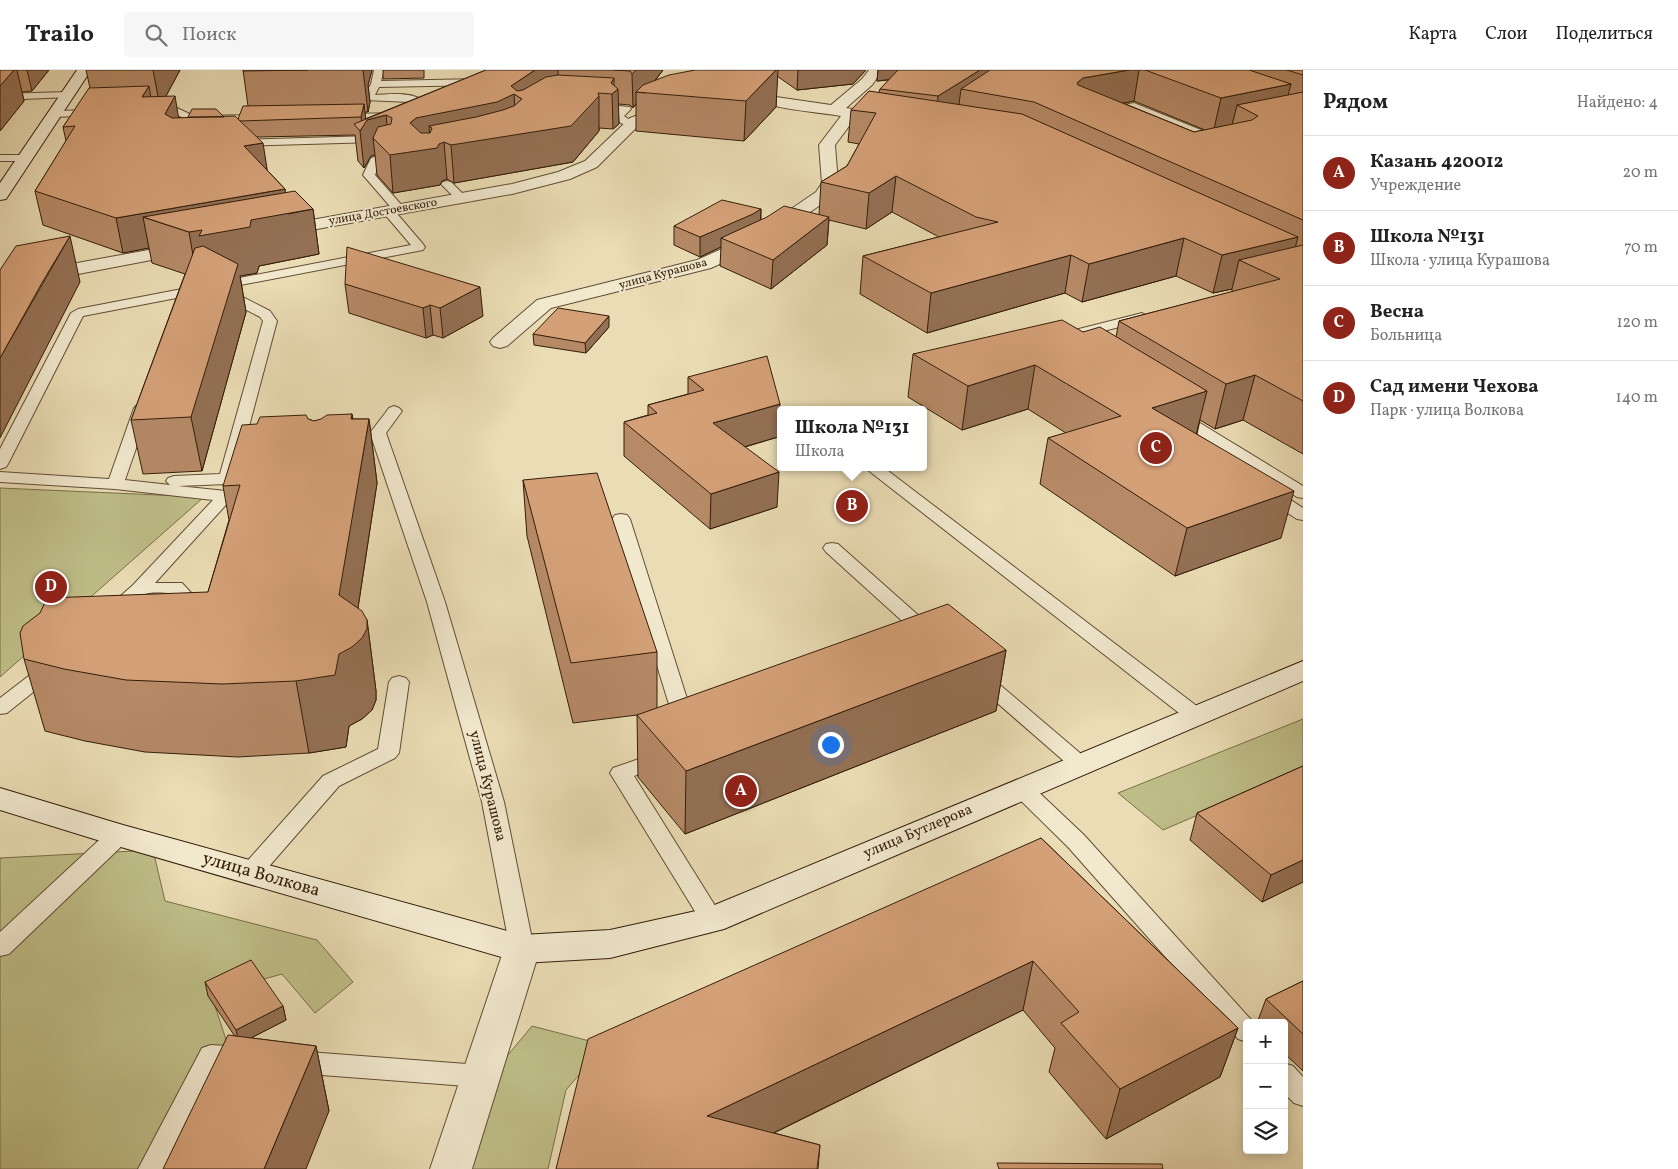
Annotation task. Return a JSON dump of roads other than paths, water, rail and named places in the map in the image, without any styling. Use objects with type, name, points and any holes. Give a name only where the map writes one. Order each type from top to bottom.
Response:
[{"type":"street","points":[[0,195],[84,70]]},
{"type":"street","points":[[718,70],[744,91],[774,100],[899,121]]},
{"type":"street","points":[[832,111],[868,82],[876,70]]},
{"type":"street","points":[[724,94],[744,91]]},
{"type":"street","name":"улица Достоевского","points":[[263,234],[512,189],[564,176],[591,164],[636,121],[671,106],[690,102]]},
{"type":"street","name":"улица Курашова","points":[[500,342],[544,304],[704,264],[759,239],[823,195],[830,183],[827,145],[850,114]]},
{"type":"street","points":[[0,282],[205,245]]},
{"type":"street","name":"улица Бутлерова","points":[[522,949],[610,944],[712,920],[1303,670]]},
{"type":"street","name":"улица Волкова","points":[[0,799],[250,873],[522,949]]},
{"type":"street","name":"улица Курашова","points":[[451,1169],[522,949]]},
{"type":"lane","points":[[326,117],[383,117],[404,116],[416,113],[422,103],[418,100],[406,98],[368,98],[376,84],[379,70]]},
{"type":"lane","points":[[376,84],[495,82]]},
{"type":"lane","points":[[0,97],[67,96]]},
{"type":"lane","points":[[588,106],[626,109],[618,117],[632,125]]},
{"type":"lane","points":[[1097,114],[1134,106],[1218,139]]},
{"type":"lane","points":[[140,112],[177,112],[190,123],[278,118]]},
{"type":"lane","points":[[54,114],[104,113]]},
{"type":"lane","points":[[228,143],[376,139],[383,117]]},
{"type":"lane","points":[[0,464],[78,313],[419,247],[369,175],[375,160],[390,156]]},
{"type":"lane","points":[[0,158],[25,158]]},
{"type":"lane","points":[[446,184],[461,198]]},
{"type":"lane","points":[[116,484],[227,479],[270,320],[266,314],[214,287]]},
{"type":"lane","points":[[176,311],[183,293]]},
{"type":"lane","points":[[1065,337],[1151,315]]},
{"type":"lane","points":[[116,484],[148,393]]},
{"type":"lane","points":[[1162,406],[1303,493]]},
{"type":"lane","name":"улица Курашова","points":[[394,411],[378,433],[378,459],[436,602],[493,802],[522,949]]},
{"type":"lane","points":[[877,471],[1195,715]]},
{"type":"lane","points":[[0,478],[116,484],[226,496],[139,589],[99,626]]},
{"type":"lane","points":[[1253,484],[1303,515]]},
{"type":"lane","points":[[621,519],[686,744],[621,773],[712,920]]},
{"type":"lane","points":[[832,548],[940,645]]},
{"type":"lane","points":[[139,589],[176,587],[187,598],[178,631]]},
{"type":"lane","points":[[0,708],[66,657]]},
{"type":"lane","points":[[962,664],[1080,764]]},
{"type":"lane","points":[[250,873],[331,781],[388,753],[399,682]]},
{"type":"lane","points":[[1021,788],[1076,841],[1243,1028]]},
{"type":"lane","points":[[0,947],[119,835]]},
{"type":"lane","points":[[152,1169],[212,1056],[480,1076]]},
{"type":"lane","points":[[1288,1078],[1303,1095]]},
{"type":"place","name":"Весна","points":[[1156,448]]},
{"type":"place","name":"Школа №131","points":[[852,506]]},
{"type":"place","name":"Сад имени Чехова","points":[[51,587]]},
{"type":"place","name":"Казань 420012","points":[[741,791]]}]
